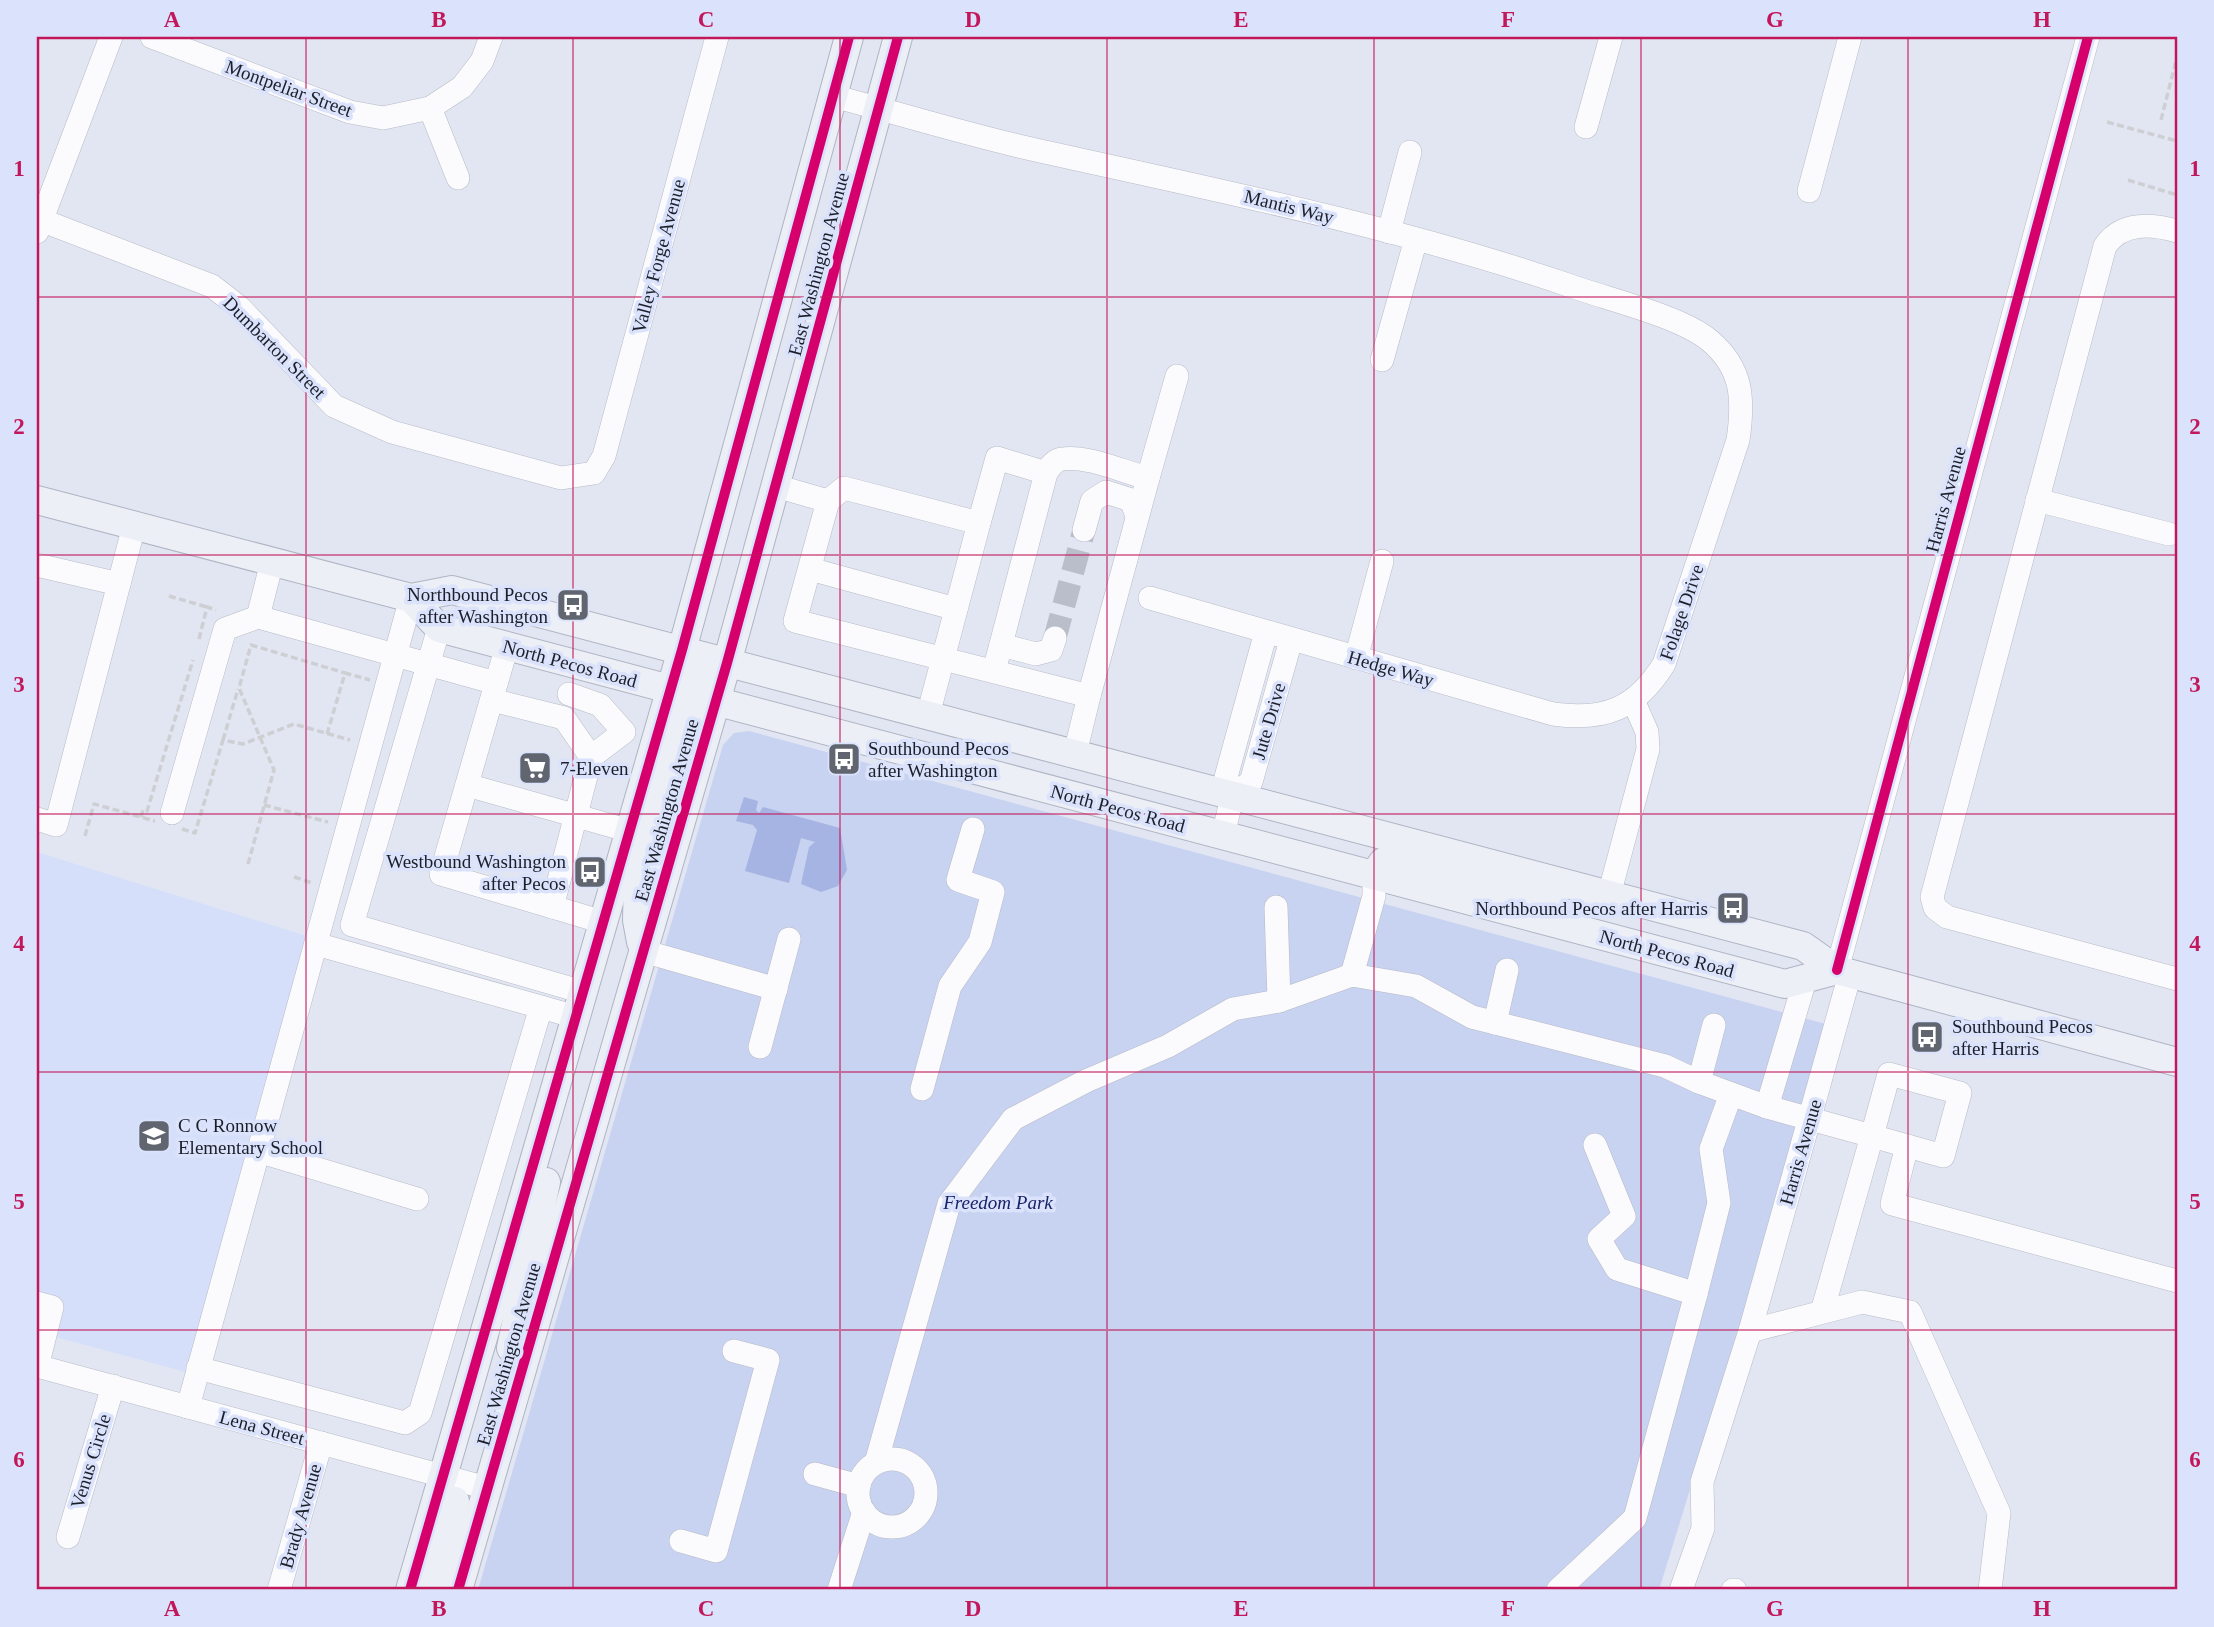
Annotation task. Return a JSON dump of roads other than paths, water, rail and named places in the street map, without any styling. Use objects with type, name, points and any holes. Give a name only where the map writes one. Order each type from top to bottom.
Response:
[{"type":"main road","name":"East Washington Avenue","points":[[458,1590],[464,1481],[551,1102],[630,831],[693,695],[704,656],[833,96],[849,37]]},
{"type":"main road","name":"East Washington Avenue","points":[[693,695],[704,656],[776,486],[898,37]]},
{"type":"main road","points":[[37,500],[411,598],[452,590],[1233,794],[1803,946],[1844,972],[2177,1062]]},
{"type":"main road","points":[[411,598],[439,628]]},
{"type":"main road","name":"North Pecos Road","points":[[439,628],[1785,984],[1844,972]]},
{"type":"main road","points":[[643,951],[637,920],[638,879],[693,695]]},
{"type":"main road","points":[[1374,875],[1383,862],[1396,860],[1525,892],[1609,895]]},
{"type":"main road","name":"East Washington Avenue","points":[[410,1590],[464,1481],[515,1392],[643,951]]},
{"type":"main road","points":[[515,1392],[508,1382],[507,1371],[547,1176],[551,1102]]},
{"type":"main road","points":[[434,1590],[464,1481]]},
{"type":"street","points":[[39,226],[111,37]]},
{"type":"street","name":"Montpeliar Street","points":[[152,37],[350,112],[383,118],[430,108]]},
{"type":"street","points":[[458,178],[430,108],[463,87],[482,61],[491,37]]},
{"type":"street","name":"Valley Forge Avenue","points":[[594,473],[604,456],[718,37]]},
{"type":"street","points":[[1586,127],[1611,37]]},
{"type":"street","points":[[1809,191],[1850,37]]},
{"type":"street","name":"Harris Avenue","points":[[1681,1590],[1703,1528],[1702,1482],[1750,1331],[1810,1120],[1844,972],[2088,37]]},
{"type":"street","name":"Mantis Way","points":[[833,96],[1025,147],[1282,202],[1520,267],[1681,324],[1708,339],[1727,360]]},
{"type":"street","points":[[1389,232],[1410,152]]},
{"type":"street","points":[[2177,231],[2155,225],[2122,229],[2105,246],[1932,897],[1935,908],[1947,917],[2177,979]]},
{"type":"street","name":"Dumbarton Street","points":[[39,226],[212,286],[239,307],[334,406],[392,432],[561,478],[594,473]]},
{"type":"street","points":[[1382,360],[1416,239]]},
{"type":"street","name":"Folage Drive","points":[[1633,700],[1650,687],[1664,664],[1738,440],[1743,405],[1737,378],[1727,360]]},
{"type":"street","points":[[1075,754],[1137,516],[1177,376]]},
{"type":"street","points":[[928,715],[997,458],[1046,473]]},
{"type":"street","points":[[994,671],[1046,473],[1054,463],[1062,459],[1084,461],[1148,478]]},
{"type":"street","points":[[776,486],[828,501]]},
{"type":"street","points":[[979,523],[844,488],[828,501],[795,621],[1089,696]]},
{"type":"street","points":[[1084,530],[1092,501],[1105,492],[1131,500],[1137,516]]},
{"type":"street","points":[[2037,500],[2169,534]]},
{"type":"street","points":[[37,819],[56,825],[134,526]]},
{"type":"street","points":[[1356,658],[1382,561]]},
{"type":"street","points":[[258,617],[272,562]]},
{"type":"street","points":[[37,565],[119,584]]},
{"type":"street","points":[[810,569],[956,608]]},
{"type":"street","name":"Hedge Way","points":[[1150,597],[1553,714],[1583,718],[1620,710],[1633,700]]},
{"type":"street","points":[[188,1406],[316,944],[318,883],[387,685],[411,598]]},
{"type":"street","points":[[171,822],[225,629],[258,617],[428,665],[564,718],[591,757]]},
{"type":"street","points":[[439,628],[352,925],[579,1004]]},
{"type":"street","name":"Jute Drive","points":[[1223,835],[1233,794],[1226,777],[1266,632]]},
{"type":"street","points":[[1001,645],[1041,654],[1051,650],[1055,638]]},
{"type":"street","name":"Jute Drive","points":[[1233,794],[1251,782],[1291,640]]},
{"type":"street","points":[[507,646],[441,874],[603,922]]},
{"type":"street","points":[[564,718],[576,664]]},
{"type":"street","points":[[552,907],[591,757],[624,732],[600,705],[569,694]]},
{"type":"street","points":[[1609,895],[1648,750],[1647,732],[1633,700]]},
{"type":"street","points":[[467,785],[630,831]]},
{"type":"street","points":[[922,1088],[950,986],[980,942],[993,892],[958,880],[973,829]]},
{"type":"street","points":[[1352,975],[1374,896],[1374,875]]},
{"type":"street","points":[[1276,907],[1279,1001]]},
{"type":"street","points":[[761,1046],[789,939]]},
{"type":"street","points":[[316,944],[541,1007],[579,1004]]},
{"type":"street","points":[[643,951],[775,989]]},
{"type":"street","points":[[1495,1023],[1507,970]]},
{"type":"street","points":[[876,1463],[949,1204],[1013,1119],[1086,1081],[1168,1046],[1233,1009],[1279,1001],[1352,975],[1416,986],[1472,1017],[1665,1066],[1699,1082],[1767,1107],[1810,1120],[1872,1136],[1943,1156],[1960,1093],[1889,1074],[1872,1136],[1822,1312]]},
{"type":"street","points":[[1767,1107],[1805,979]]},
{"type":"street","points":[[198,1368],[405,1423],[420,1413],[541,1007]]},
{"type":"street","points":[[1699,1082],[1714,1025]]},
{"type":"street","points":[[1558,1590],[1635,1518],[1719,1203],[1711,1149],[1731,1094]]},
{"type":"street","points":[[1595,1145],[1624,1216],[1599,1239],[1617,1269],[1696,1294]]},
{"type":"street","points":[[1907,1146],[1892,1205],[2177,1281]]},
{"type":"street","points":[[258,1151],[417,1199]]},
{"type":"street","points":[[1750,1331],[1862,1302],[1910,1312],[1999,1513],[1990,1590]]},
{"type":"street","points":[[37,1303],[52,1307],[37,1366]]},
{"type":"street","points":[[681,1541],[716,1550],[768,1360],[734,1350]]},
{"type":"street","name":"Lena Street","points":[[37,1366],[464,1481]]},
{"type":"street","name":"Venus Circle","points":[[68,1536],[113,1386]]},
{"type":"street","name":"Brady Avenue","points":[[279,1590],[321,1443]]},
{"type":"street","points":[[898,1459],[909,1463],[924,1479],[925,1502],[913,1520],[903,1525],[881,1525],[864,1512],[858,1498],[859,1486],[866,1472],[876,1463],[898,1459]]},
{"type":"street","points":[[815,1474],[859,1486]]},
{"type":"street","points":[[839,1590],[864,1512]]},
{"type":"tunnel","points":[[1055,638],[1084,530]]},
{"type":"place","name":"Northbound Pecos after Washington","points":[[573,605]]},
{"type":"place","name":"Southbound Pecos after Washington","points":[[844,759]]},
{"type":"place","name":"7-Eleven","points":[[535,768]]},
{"type":"place","name":"Westbound Washington after Pecos","points":[[590,872]]},
{"type":"place","name":"Northbound Pecos after Harris","points":[[1733,908]]},
{"type":"place","name":"Southbound Pecos after Harris","points":[[1927,1037]]},
{"type":"place","name":"C C Ronnow Elementary School","points":[[154,1136]]},
{"type":"park label","name":"Freedom Park","points":[[998,1202]]}]
